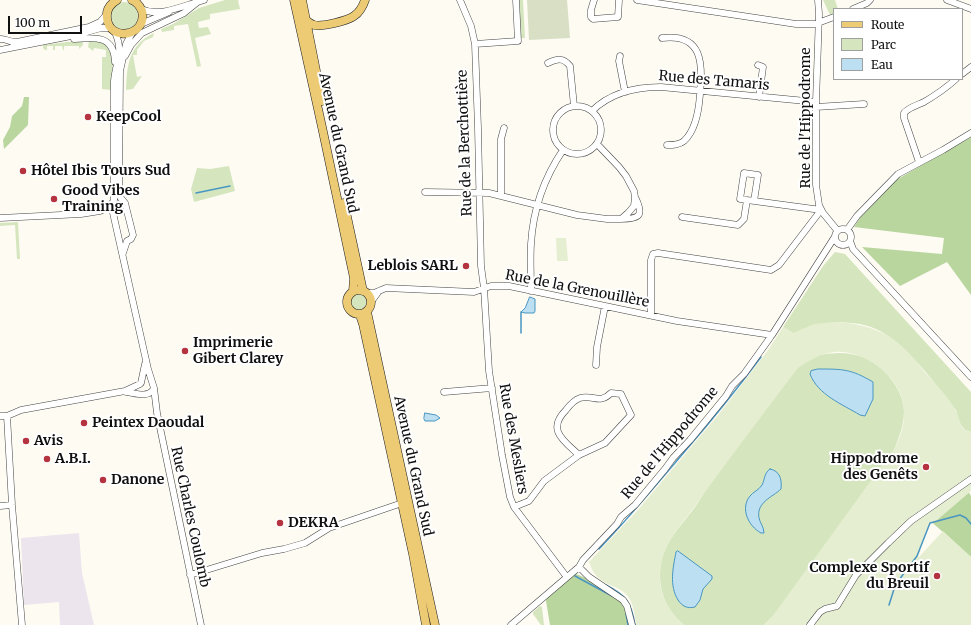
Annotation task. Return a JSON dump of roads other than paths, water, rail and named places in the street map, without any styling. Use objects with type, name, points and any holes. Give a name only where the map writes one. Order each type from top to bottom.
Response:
[{"type":"main road","points":[[117,0],[110,6],[107,19],[113,30],[126,34],[132,33],[141,24],[142,19],[137,3]]},
{"type":"main road","name":"Avenue du Grand Sud","points":[[294,0],[354,278],[353,291]]},
{"type":"main road","name":"Avenue du Grand Sud","points":[[302,0],[365,292]]},
{"type":"main road","points":[[306,20],[310,24],[316,26],[351,18],[358,12],[364,0]]},
{"type":"main road","points":[[353,291],[365,292],[369,296],[371,306],[364,313],[353,314],[347,306],[346,300],[348,296],[353,291]]},
{"type":"main road","name":"Avenue du Grand Sud","points":[[364,313],[426,625]]},
{"type":"main road","name":"Avenue du Grand Sud","points":[[364,313],[435,625]]},
{"type":"street","name":"Rue de la Berchottière","points":[[460,0],[471,26],[475,44],[481,260],[484,288]]},
{"type":"street","points":[[475,44],[518,42],[516,0]]},
{"type":"street","points":[[594,0],[591,10],[591,17],[593,19],[618,17],[618,0]]},
{"type":"street","points":[[637,0],[674,3],[788,23],[818,24],[833,17]]},
{"type":"street","name":"Rue de l'Hippodrome","points":[[818,0],[816,185],[821,210],[838,230]]},
{"type":"street","points":[[947,0],[971,9]]},
{"type":"street","points":[[137,3],[149,13],[155,13],[201,1]]},
{"type":"street","points":[[122,61],[131,45],[142,33],[184,13],[201,1]]},
{"type":"street","points":[[856,8],[869,4]]},
{"type":"street","points":[[141,24],[166,14],[171,10]]},
{"type":"street","points":[[1,39],[11,43],[89,27],[100,22],[107,14]]},
{"type":"street","points":[[3,50],[54,40],[101,28],[113,30]]},
{"type":"street","name":"Rue Charles Coulomb","points":[[113,30],[120,47],[118,60],[115,66],[114,86],[113,202],[119,242],[123,253],[151,382],[154,388],[153,390],[157,413],[201,625]]},
{"type":"street","points":[[123,253],[127,241],[133,237],[133,232],[125,203],[119,189],[120,77],[126,44],[132,33]]},
{"type":"street","points":[[54,40],[86,38],[102,39],[109,43],[113,48],[115,54],[115,66]]},
{"type":"street","points":[[662,38],[684,39],[696,50],[701,62],[698,113],[690,133],[686,139],[679,144],[667,145]]},
{"type":"street","points":[[1,39],[8,45],[3,50]]},
{"type":"street","points":[[620,56],[619,61],[625,92]]},
{"type":"street","points":[[548,63],[561,59],[566,61],[570,66],[574,106]]},
{"type":"street","points":[[758,65],[763,67],[760,97]]},
{"type":"street","points":[[963,73],[971,67]]},
{"type":"street","points":[[919,162],[904,118],[904,113],[908,109],[923,103],[942,91],[955,80]]},
{"type":"street","name":"Rue des Tamaris","points":[[592,111],[606,100],[625,92],[650,87],[760,97],[816,104],[864,104]]},
{"type":"street","points":[[574,106],[586,108],[592,111],[600,122],[601,136],[597,144],[588,152],[574,155],[563,150],[556,144],[552,130],[553,123],[561,112],[574,106]]},
{"type":"street","points":[[500,195],[501,139],[504,128]]},
{"type":"street","points":[[847,230],[857,216],[898,174],[971,133]]},
{"type":"street","points":[[424,192],[489,193],[592,218],[621,219],[631,210],[635,197],[634,191],[626,176],[597,144]]},
{"type":"street","points":[[531,291],[531,244],[537,205],[550,171],[563,150]]},
{"type":"street","points":[[754,201],[758,175],[744,173],[740,199],[754,201],[821,210]]},
{"type":"street","points":[[0,218],[94,212],[105,210],[113,202],[122,199]]},
{"type":"street","points":[[682,217],[738,224],[744,219],[747,200]]},
{"type":"street","points":[[651,315],[650,260],[653,254],[658,253],[771,270],[779,264],[821,210]]},
{"type":"street","points":[[853,248],[839,242],[835,235],[838,230],[847,230],[851,235],[850,241],[853,248],[971,377]]},
{"type":"street","points":[[119,236],[123,240],[127,241]]},
{"type":"street","points":[[839,242],[850,241]]},
{"type":"street","name":"Rue de l'Hippodrome","points":[[511,625],[566,576],[579,567],[583,560],[617,524],[621,517],[635,505],[726,396],[732,386],[744,374],[772,335],[824,255],[839,242]]},
{"type":"street","name":"Rue de la Grenouillère","points":[[365,292],[379,291],[386,288],[474,292],[491,286],[509,286],[677,321],[772,335]]},
{"type":"street","name":"Rue des Mesliers","points":[[484,288],[489,371],[510,497],[514,507],[566,576]]},
{"type":"street","points":[[371,302],[379,291]]},
{"type":"street","points":[[596,364],[597,346],[605,306]]},
{"type":"street","name":"Rue Charles Coulomb","points":[[146,359],[139,389],[157,413]]},
{"type":"street","points":[[22,625],[3,416],[21,410],[125,392],[146,381],[151,382]]},
{"type":"street","points":[[444,392],[492,388]]},
{"type":"street","points":[[125,392],[145,395],[152,393],[153,390]]},
{"type":"street","points":[[514,507],[529,501],[544,481],[578,455],[604,443],[630,416],[621,394],[612,393],[602,399],[579,398],[560,416],[557,424],[558,434],[578,455]]},
{"type":"street","points":[[810,625],[820,612],[837,606],[856,574],[911,521],[971,479]]},
{"type":"street","points":[[190,575],[262,552],[284,549],[305,543],[329,528],[402,502]]},
{"type":"street","points":[[0,506],[12,505]]},
{"type":"street","points":[[579,567],[589,576],[623,600],[627,606],[632,625]]},
{"type":"water","points":[[530,297],[535,299],[534,313],[521,312],[525,308]]},
{"type":"water","points":[[818,369],[834,369],[853,372],[873,382],[873,399],[865,416],[860,415],[838,403],[819,388],[810,374],[811,371]]},
{"type":"water","points":[[425,413],[436,415],[440,418],[435,421],[425,421]]},
{"type":"water","points":[[770,469],[780,476],[781,489],[766,500],[760,508],[759,518],[764,533],[761,533],[752,526],[749,521],[746,506],[750,496],[762,485],[766,474]]},
{"type":"water","points":[[678,551],[712,576],[712,579],[703,589],[700,600],[695,607],[690,608],[681,604],[673,588],[672,576],[676,552]]},
{"type":"waterway","points":[[196,193],[230,186]]},
{"type":"waterway","points":[[521,312],[521,333]]},
{"type":"waterway","points":[[599,549],[696,439],[761,357]]},
{"type":"waterway","points":[[908,568],[917,556],[930,523],[960,515],[966,518],[971,524]]},
{"type":"waterway","points":[[889,605],[895,586],[904,573]]},
{"type":"waterway","points":[[575,576],[612,596]]},
{"type":"waterway","points":[[606,585],[627,600],[632,611],[635,625]]},
{"type":"waterway","points":[[626,614],[628,625]]},
{"type":"place","name":"KeepCool","points":[[88,117]]},
{"type":"place","name":"Hôtel Ibis Tours Sud","points":[[23,171]]},
{"type":"place","name":"Good Vibes Training","points":[[54,199]]},
{"type":"place","name":"Leblois SARL","points":[[466,266]]},
{"type":"place","name":"Imprimerie Gibert Clarey","points":[[185,351]]},
{"type":"place","name":"Peintex Daoudal","points":[[84,423]]},
{"type":"place","name":"Avis","points":[[26,441]]},
{"type":"place","name":"A.B.I.","points":[[47,459]]},
{"type":"place","name":"Hippodrome des Genêts","points":[[926,467]]},
{"type":"place","name":"Danone","points":[[103,480]]},
{"type":"place","name":"DEKRA","points":[[280,523]]},
{"type":"place","name":"Complexe Sportif du Breuil","points":[[937,576]]}]
